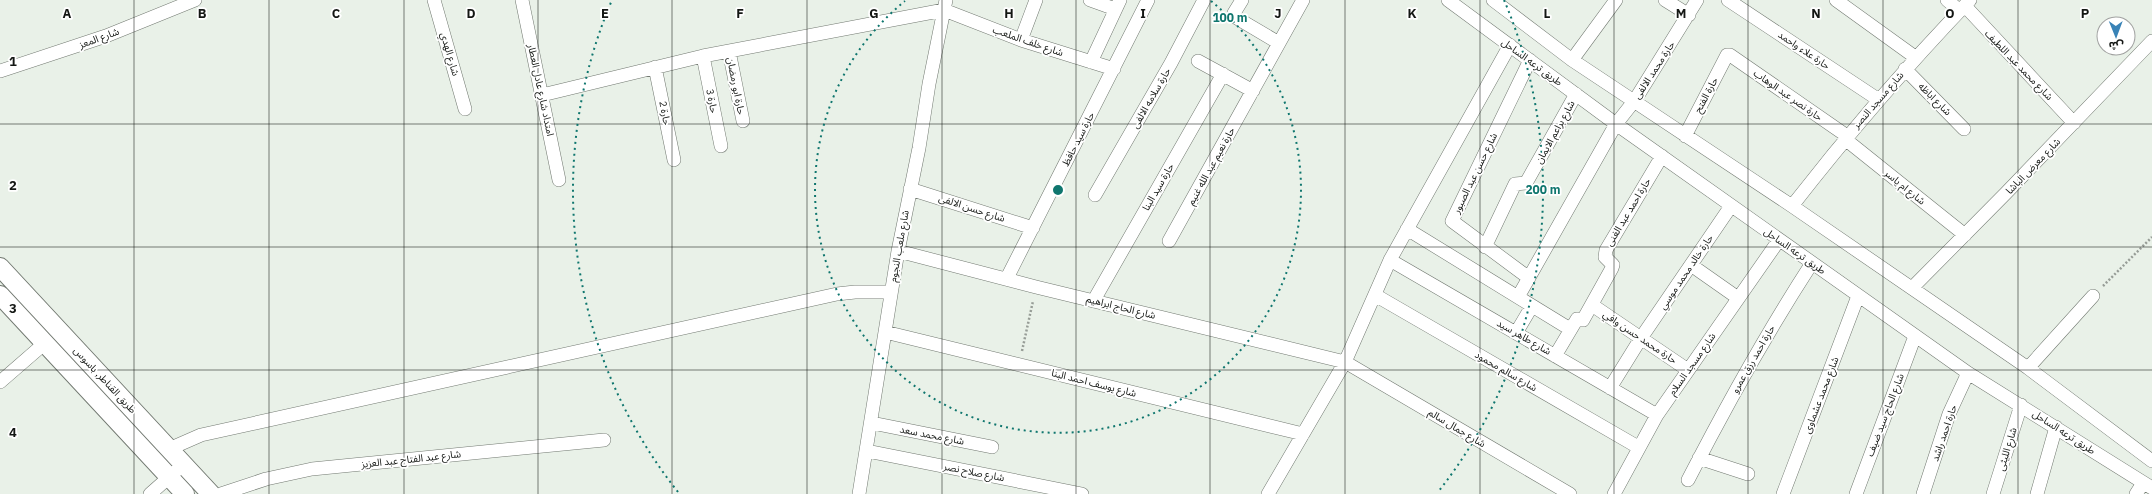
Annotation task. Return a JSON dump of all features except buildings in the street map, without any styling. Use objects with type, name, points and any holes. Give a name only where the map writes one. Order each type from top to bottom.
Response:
[{"type":"main road","name":"طريق القناطر, باسوس","points":[[0,266],[211,494]]},
{"type":"main road","name":"طريق القناطر, باسوس","points":[[0,295],[185,494]]},
{"type":"street","name":"شارع المعز","points":[[0,71],[106,36],[195,0]]},
{"type":"street","name":"شارع الهدي","points":[[434,0],[465,109]]},
{"type":"street","name":"امتداد شارع عادل العطار","points":[[522,0],[560,180]]},
{"type":"street","points":[[1021,40],[1036,0]]},
{"type":"street","points":[[1090,0],[1118,5],[1091,62]]},
{"type":"street","name":"حارة سيد حافظ","points":[[1007,278],[1148,0]]},
{"type":"street","name":"حارة سلامه الالفى","points":[[1095,195],[1171,63],[1204,0]]},
{"type":"street","points":[[1242,0],[1234,13],[1235,18],[1279,43]]},
{"type":"street","name":"حارة نعيم عبد الله غنيم","points":[[1169,240],[1303,0]]},
{"type":"street","name":"طريق ترعه الساحل","points":[[1448,0],[1616,124],[1968,373],[2148,486]]},
{"type":"street","points":[[1572,60],[1616,0]]},
{"type":"street","points":[[1665,0],[1689,15]]},
{"type":"street","name":"حارة محمد الالفى","points":[[1518,297],[1616,124],[1635,100],[1697,0]]},
{"type":"street","name":"حارة علاء واحمد","points":[[1728,0],[1879,100]]},
{"type":"street","points":[[1836,0],[1916,57]]},
{"type":"street","name":"شارع محمد عبد اللطيف","points":[[1947,0],[1965,5],[1988,32],[2074,122]]},
{"type":"street","points":[[1496,1],[1572,60],[1635,100],[1684,136],[1792,206],[1912,288],[2028,368],[2150,457]]},
{"type":"street","points":[[542,96],[703,56],[945,5]]},
{"type":"street","name":"شارع خلف الملعب","points":[[945,5],[1021,40],[1114,69]]},
{"type":"street","name":"شارع ملعب النجوم","points":[[860,494],[898,251],[945,5]]},
{"type":"street","name":"شارع مسجد النصر","points":[[1792,206],[1846,137],[1905,69],[1965,5]]},
{"type":"street","name":"شارع معرض الباشا","points":[[1912,288],[1965,236],[2152,41]]},
{"type":"street","points":[[1268,494],[1345,362],[1390,260],[1510,45]]},
{"type":"street","name":"حارة ابو رمضان","points":[[728,51],[743,121]]},
{"type":"street","name":"حارة الفتح","points":[[1684,136],[1728,55]]},
{"type":"street","name":"حارة نصر عبد الوهاب","points":[[1728,55],[1846,137]]},
{"type":"street","name":"حارة 3","points":[[703,56],[721,146]]},
{"type":"street","name":"شارع حسن عبد الصبور","points":[[1530,60],[1452,221],[1485,247],[1530,278]]},
{"type":"street","points":[[1198,61],[1253,91]]},
{"type":"street","name":"حارة 2","points":[[655,67],[674,160]]},
{"type":"street","name":"شارع اباظه","points":[[1905,69],[1964,129]]},
{"type":"street","name":"حارة سيد البنا","points":[[1094,300],[1222,74]]},
{"type":"street","name":"شارع براعم الايمان","points":[[1485,247],[1515,184],[1526,183],[1576,94]]},
{"type":"street","name":"شارع ام ياسر","points":[[1846,137],[1965,236]]},
{"type":"street","name":"حارة احمد عبد الغنى","points":[[1592,305],[1613,265],[1605,257],[1606,250],[1662,156]]},
{"type":"street","name":"شارع حسن الالفى","points":[[910,188],[1033,228]]},
{"type":"street","name":"حارة خالد محمد موسي","points":[[1610,388],[1641,338],[1731,206]]},
{"type":"street","points":[[1407,229],[1570,329]]},
{"type":"street","name":"شارع مسجد السلام","points":[[1614,494],[1657,415],[1779,240]]},
{"type":"street","name":"شارع الحاج ابراهيم","points":[[898,251],[1007,278],[1036,287],[1345,362]]},
{"type":"street","name":"شارع طاهر سيد","points":[[1390,260],[1657,415]]},
{"type":"street","name":"حارة احمد رزق عمرو","points":[[1688,480],[1772,326],[1812,264]]},
{"type":"street","points":[[1691,265],[1738,298]]},
{"type":"street","points":[[169,449],[200,436],[837,294],[867,291],[891,292]]},
{"type":"street","name":"شارع سالم محمود","points":[[1375,295],[1638,448]]},
{"type":"street","name":"شارع محمد عشماوى","points":[[1783,494],[1858,296]]},
{"type":"street","points":[[2028,368],[2093,296]]},
{"type":"street","points":[[1555,356],[1577,318],[1583,320],[1592,305]]},
{"type":"street","name":"حارة محمد حسن وافي","points":[[1592,305],[1688,370]]},
{"type":"street","points":[[1516,333],[1532,306]]},
{"type":"street","name":"شارع يوسف احمد البنا","points":[[885,332],[1303,434]]},
{"type":"street","name":"شارع الحاج سيد ضيف","points":[[1856,494],[1915,336]]},
{"type":"street","points":[[0,382],[45,343]]},
{"type":"street","name":"شارع جمال سالم","points":[[1345,362],[1570,494]]},
{"type":"street","name":"حارة احمد راشد","points":[[1923,494],[1949,414],[1968,373]]},
{"type":"street","name":"شارع الليثى","points":[[1993,494],[2021,405]]},
{"type":"street","name":"شارع محمد سعد","points":[[872,424],[992,447]]},
{"type":"street","points":[[2037,494],[2056,427]]},
{"type":"street","name":"شارع عبد الفتاح عبد العزيز","points":[[221,494],[266,479],[312,469],[604,440]]},
{"type":"street","name":"شارع صلاح نصر","points":[[867,451],[1051,491],[1082,494]]},
{"type":"street","points":[[1700,458],[1748,474]]},
{"type":"street","points":[[150,494],[183,464]]},
{"type":"street","points":[[2136,494],[2148,486]]},
{"type":"path","points":[[2093,296],[2152,236]]},
{"type":"path","points":[[1019,365],[1036,287]]}]
